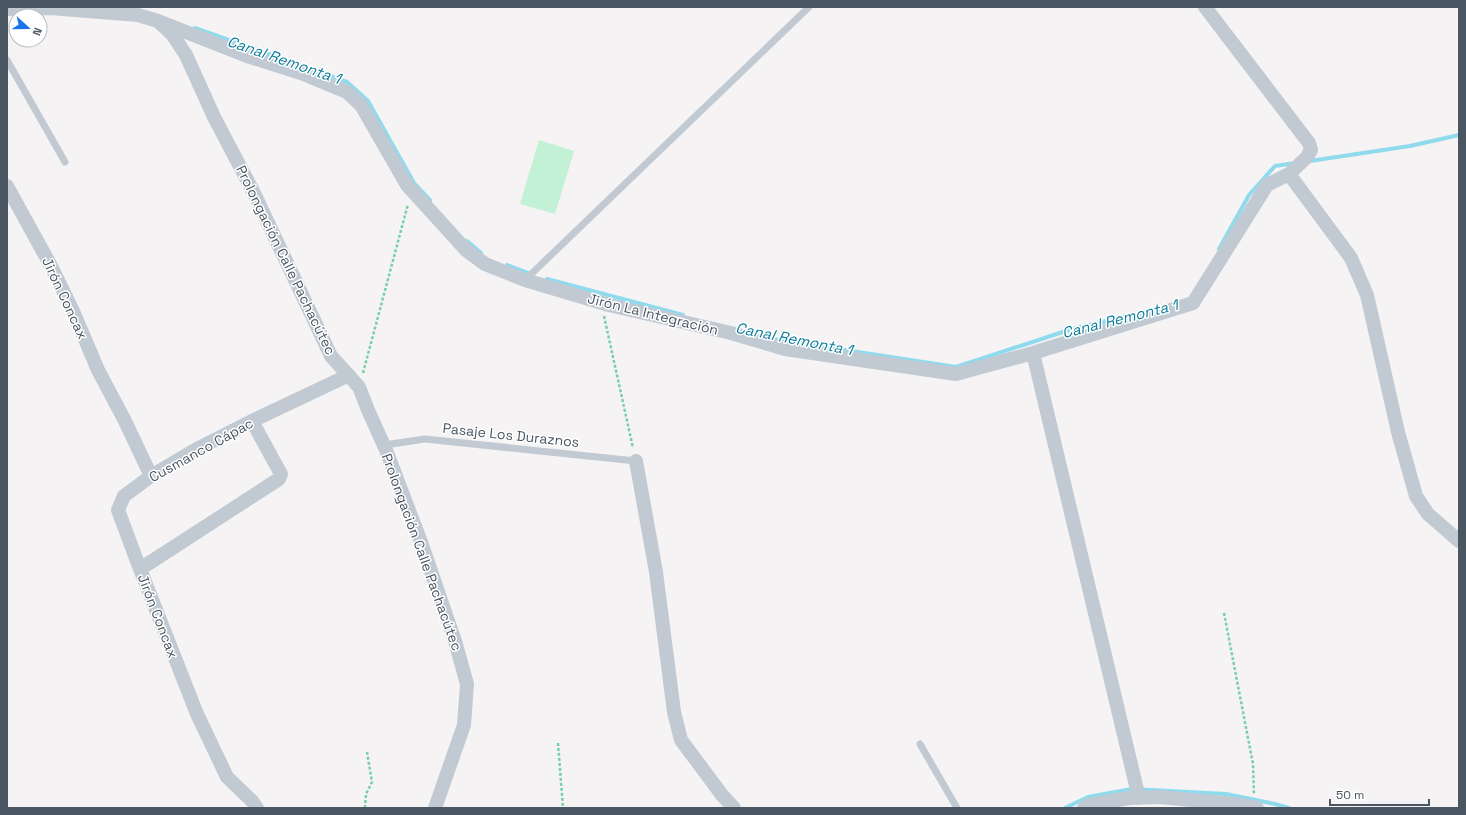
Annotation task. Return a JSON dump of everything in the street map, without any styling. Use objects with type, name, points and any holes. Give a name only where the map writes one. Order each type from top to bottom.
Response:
[{"type":"street","name":"Jirón La Integración","points":[[158,22],[247,56],[301,73],[347,92],[361,104],[407,185],[466,250],[484,264],[526,280],[601,302],[731,333],[785,349],[956,374],[1033,353],[1193,302],[1267,185],[1290,174],[1307,157],[1311,150],[1309,143],[1205,7]]},
{"type":"street","name":"Prolongación Calle Pachacútec","points":[[7,9],[50,8],[98,11],[138,16],[158,22],[172,34],[186,55],[214,117],[253,191],[331,356],[359,387],[384,445],[426,556],[455,641],[467,684],[464,726],[436,808]]},
{"type":"street","points":[[1290,174],[1351,258],[1367,295],[1398,432],[1416,496],[1428,514],[1459,541]]},
{"type":"street","name":"Jirón Concax","points":[[7,186],[24,215],[73,312],[98,370],[152,476]]},
{"type":"street","points":[[1033,353],[1139,798]]},
{"type":"street","name":"Cusmanco Cápac","points":[[140,569],[118,510],[124,496],[152,476],[195,450],[349,375]]},
{"type":"street","name":"Jirón Concax","points":[[252,421],[281,474],[279,479],[140,569],[197,714],[227,777],[252,801],[257,808]]},
{"type":"street","points":[[636,461],[656,572],[673,704],[679,733],[681,740],[722,795],[734,808]]},
{"type":"street","points":[[1084,808],[1089,805],[1129,798],[1139,798],[1198,800],[1256,808]]},
{"type":"lane","points":[[526,280],[809,7]]},
{"type":"lane","points":[[7,60],[65,162]]},
{"type":"lane","name":"Pasaje Los Duraznos","points":[[384,445],[424,439],[636,461]]},
{"type":"lane","points":[[920,744],[957,808]]},
{"type":"path","points":[[359,387],[412,190]]},
{"type":"path","points":[[601,302],[636,461]]},
{"type":"path","points":[[1224,613],[1252,764],[1256,808]]},
{"type":"path","points":[[558,743],[563,808]]},
{"type":"path","points":[[365,808],[366,794],[372,782],[366,752]]},
{"type":"green space","points":[[539,140],[574,151],[555,214],[520,204]]},
{"type":"waterway","name":"Canal Remonta 1","points":[[195,28],[347,82],[368,101],[414,183],[430,200]]},
{"type":"waterway","name":"Canal Remonta 1","points":[[1310,161],[1410,146],[1459,135]]},
{"type":"waterway","name":"Canal Remonta 1","points":[[1219,249],[1249,195],[1275,166],[1295,163]]},
{"type":"waterway","name":"Canal Remonta 1","points":[[467,241],[481,253]]},
{"type":"waterway","name":"Canal Remonta 1","points":[[507,265],[531,274]]},
{"type":"waterway","name":"Canal Remonta 1","points":[[547,279],[683,315]]},
{"type":"waterway","name":"Canal Remonta 1","points":[[773,339],[956,367],[1072,329],[1132,315]]},
{"type":"waterway","points":[[1065,808],[1088,797],[1132,789],[1226,794],[1289,808]]}]
